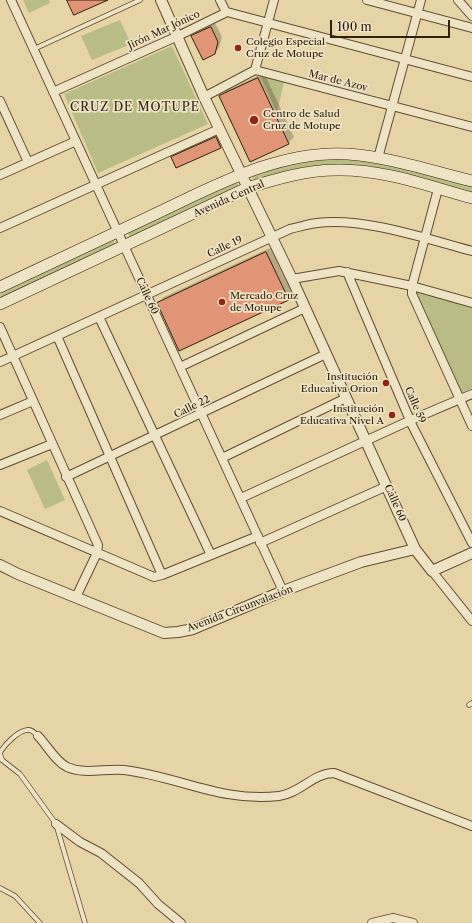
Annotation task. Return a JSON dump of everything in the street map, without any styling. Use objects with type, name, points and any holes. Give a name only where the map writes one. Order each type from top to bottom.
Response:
[{"type":"main road","name":"Avenida Central","points":[[0,287],[241,174],[283,160],[301,157],[347,154],[378,158],[472,181]]},
{"type":"main road","name":"Avenida Central","points":[[0,304],[125,247],[247,188],[283,177],[317,171],[360,171],[388,175],[472,198]]},
{"type":"street","name":"Calle 60","points":[[11,0],[283,591]]},
{"type":"street","name":"Calle 60","points":[[161,0],[204,97],[292,279],[367,441],[415,549],[432,571]]},
{"type":"street","points":[[220,0],[227,12],[472,77]]},
{"type":"street","points":[[226,0],[227,12]]},
{"type":"street","points":[[204,97],[255,70],[274,0]]},
{"type":"street","points":[[367,0],[472,28]]},
{"type":"street","points":[[378,158],[416,13],[421,0]]},
{"type":"street","points":[[458,0],[472,16]]},
{"type":"street","name":"Jirón Mar Jónico","points":[[53,92],[178,36],[227,12]]},
{"type":"street","name":"Mar de Azov","points":[[255,70],[472,127]]},
{"type":"street","points":[[0,101],[28,162]]},
{"type":"street","points":[[0,228],[219,129]]},
{"type":"street","points":[[0,174],[76,141]]},
{"type":"street","points":[[438,189],[412,286],[412,294],[472,426]]},
{"type":"street","name":"Calle 19","points":[[0,362],[290,228],[318,223],[347,223],[373,226],[472,251]]},
{"type":"street","points":[[292,279],[321,273],[339,271],[347,272],[412,286],[472,302]]},
{"type":"street","name":"Calle 59","points":[[347,272],[412,425],[472,543]]},
{"type":"street","points":[[180,367],[305,308]]},
{"type":"street","points":[[100,317],[210,555]]},
{"type":"street","points":[[0,327],[66,477],[98,545],[97,553],[76,597]]},
{"type":"street","points":[[57,336],[162,575]]},
{"type":"street","name":"Calle 22","points":[[66,477],[326,354]]},
{"type":"street","points":[[241,498],[411,420],[472,394]]},
{"type":"street","points":[[222,458],[346,398]]},
{"type":"street","points":[[0,415],[33,401]]},
{"type":"street","points":[[0,465],[52,444]]},
{"type":"street","points":[[0,511],[154,577],[210,555],[259,540],[387,486]]},
{"type":"street","name":"Avenida Circunvalación","points":[[0,565],[18,574],[164,633],[193,629],[283,591],[361,562],[415,549]]},
{"type":"street","points":[[472,553],[432,571],[472,621]]},
{"type":"street","points":[[38,736],[64,766],[71,769],[102,772],[122,770],[221,793],[253,798],[289,794],[297,791],[315,778],[328,773],[334,773],[472,826]]},
{"type":"street","points":[[56,824],[80,842],[101,853],[139,883],[158,904],[181,923]]},
{"type":"street","points":[[372,923],[393,918],[413,923]]},
{"type":"lane","points":[[34,50],[140,0]]},
{"type":"lane","points":[[38,736],[33,730],[28,729],[21,732],[3,747],[0,753],[2,760],[20,774],[56,824],[85,923]]},
{"type":"lane","points":[[0,888],[15,896],[40,923]]},
{"type":"green space","points":[[23,0],[49,0],[50,3],[29,13]]},
{"type":"green space","points":[[120,20],[131,44],[92,60],[81,36]]},
{"type":"green space","points":[[172,46],[208,124],[98,173],[64,94]]},
{"type":"green space","points":[[260,75],[284,82],[277,113]]},
{"type":"green space","points":[[304,159],[365,159],[472,184],[472,195],[352,168],[256,184],[251,174]]},
{"type":"green space","points":[[236,180],[240,189],[131,239],[127,231]]},
{"type":"green space","points":[[113,238],[116,247],[1,299],[0,291]]},
{"type":"green space","points":[[415,292],[472,307],[472,388],[459,394],[414,294]]},
{"type":"green space","points":[[47,460],[65,500],[45,509],[27,470]]},
{"type":"building","points":[[67,0],[108,0],[74,15]]},
{"type":"building","points":[[211,27],[218,42],[215,54],[203,60],[191,36]]},
{"type":"building","name":"Centro de Salud Cruz de Motupe","points":[[258,78],[289,144],[250,162],[219,96]]},
{"type":"building","points":[[216,137],[221,148],[176,168],[171,157]]},
{"type":"building","name":"Mercado Cruz de Motupe","points":[[266,252],[289,300],[179,351],[157,303]]},
{"type":"place","name":"Colegio Especial Cruz de Motupe","points":[[238,48]]},
{"type":"place","name":"Centro de Salud Cruz de Motupe","points":[[254,120]]},
{"type":"place","name":"Mercado Cruz de Motupe","points":[[222,302]]},
{"type":"place","name":"Institución Educativa Orion","points":[[386,383]]},
{"type":"place","name":"Institución Educativa Nivel A","points":[[392,415]]},
{"type":"district","name":"CRUZ DE MOTUPE","points":[[135,108]]}]
